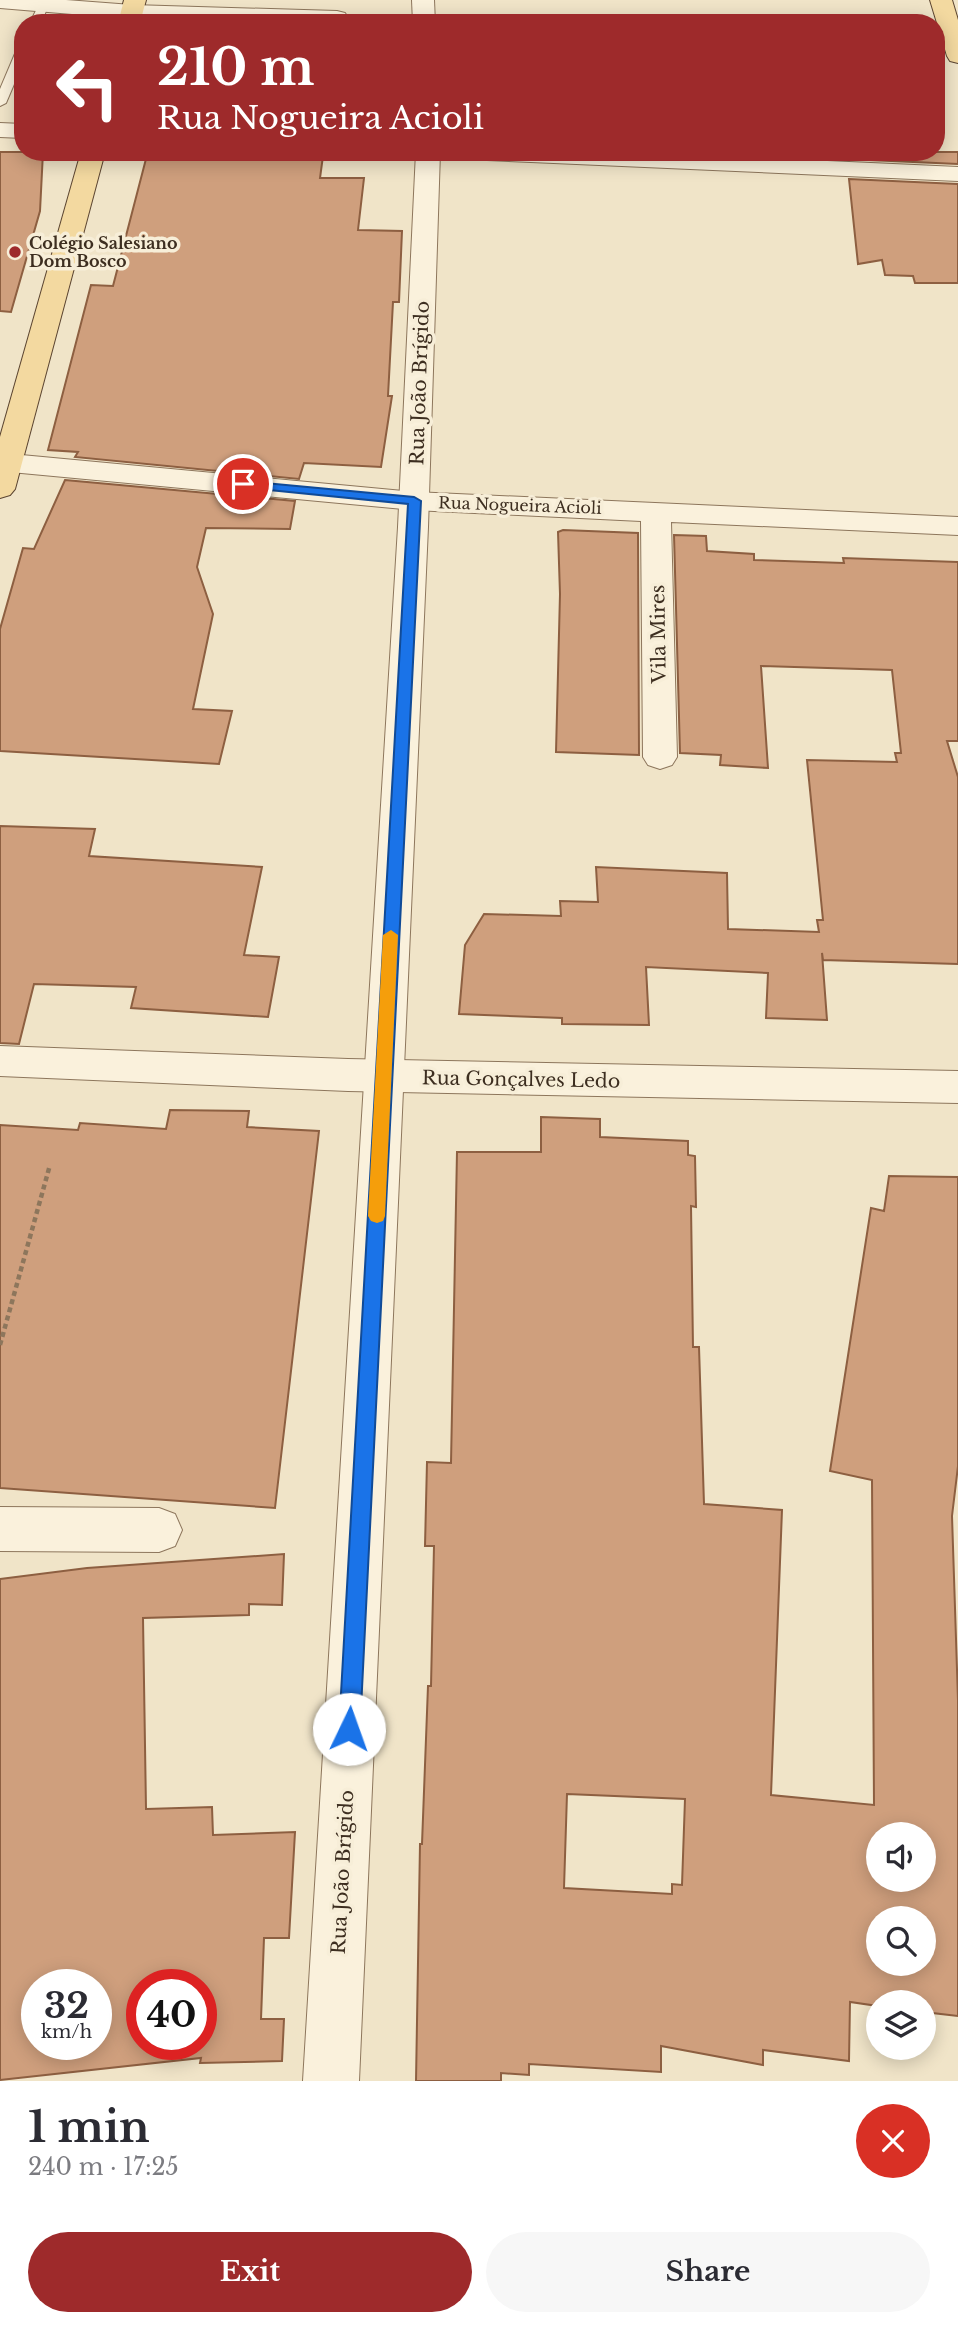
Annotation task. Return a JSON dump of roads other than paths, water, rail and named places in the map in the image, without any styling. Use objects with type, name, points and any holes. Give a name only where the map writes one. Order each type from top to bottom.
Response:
[{"type":"main road","points":[[941,0],[958,56]]},
{"type":"main road","points":[[2,471],[90,161]]},
{"type":"street","points":[[0,1],[39,13],[132,11],[220,14]]},
{"type":"street","name":"Rua João Brígido","points":[[331,2081],[414,501],[428,161]]},
{"type":"street","points":[[666,161],[958,174]]},
{"type":"street","name":"Rua Nogueira Acioli","points":[[2,471],[414,501],[656,510],[958,526]]},
{"type":"street","name":"Vila Mires","points":[[656,510],[660,757]]},
{"type":"street","name":"Rua Gonçalves Ledo","points":[[0,1061],[384,1076],[958,1087]]},
{"type":"street","points":[[0,1529],[159,1530]]},
{"type":"lane","points":[[0,103],[14,70]]},
{"type":"place","name":"Colégio Salesiano Dom Bosco","points":[[15,252]]}]
